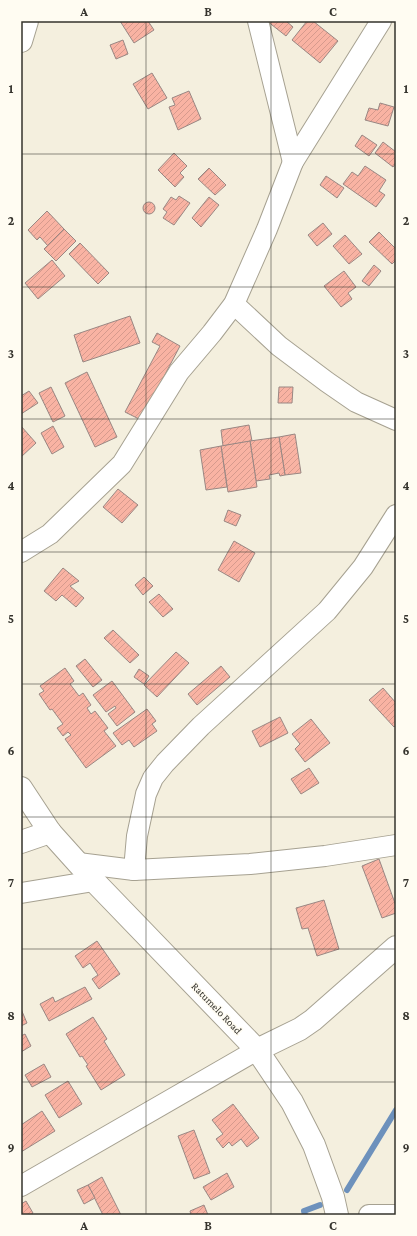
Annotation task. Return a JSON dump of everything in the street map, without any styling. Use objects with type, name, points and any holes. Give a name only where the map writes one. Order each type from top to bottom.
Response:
[{"type":"street","points":[[21,41],[26,21]]},
{"type":"street","points":[[258,21],[293,162]]},
{"type":"street","points":[[21,552],[50,534],[122,464],[179,372],[234,304],[268,229],[293,162],[381,21]]},
{"type":"street","points":[[234,304],[279,346],[327,382],[356,402],[396,420]]},
{"type":"street","points":[[134,870],[137,836],[146,794],[153,778],[165,763],[206,722],[327,611],[363,567],[396,516]]},
{"type":"street","name":"Ratumelo Road","points":[[21,788],[50,832],[94,881],[258,1050],[292,1102],[314,1145],[333,1197],[337,1215]]},
{"type":"street","points":[[21,842],[50,832]]},
{"type":"street","points":[[78,863],[134,870],[257,863],[325,856],[396,844]]},
{"type":"street","points":[[21,894],[94,881]]},
{"type":"street","points":[[21,1186],[258,1050],[300,1029],[313,1020],[396,947]]},
{"type":"street","points":[[369,1215],[396,1214]]},
{"type":"building","points":[[120,21],[148,21],[154,30],[134,43]]},
{"type":"building","points":[[267,21],[286,21],[293,27],[286,36]]},
{"type":"building","points":[[307,21],[313,21],[338,41],[320,63],[292,40]]},
{"type":"building","points":[[123,40],[128,54],[116,59],[110,45]]},
{"type":"building","points":[[152,73],[167,98],[148,109],[133,84]]},
{"type":"building","points":[[189,91],[201,119],[178,130],[169,107],[175,105],[172,98]]},
{"type":"building","points":[[380,103],[394,107],[388,126],[365,120],[369,108],[378,110]]},
{"type":"building","points":[[362,135],[377,145],[369,156],[355,146]]},
{"type":"building","points":[[383,142],[396,152],[396,163],[393,167],[375,153]]},
{"type":"building","points":[[174,153],[187,166],[180,173],[184,177],[175,187],[158,170]]},
{"type":"building","points":[[365,166],[386,180],[379,191],[385,195],[376,207],[343,184],[352,172],[358,176]]},
{"type":"building","points":[[209,168],[226,185],[215,195],[198,179]]},
{"type":"building","points":[[326,176],[344,188],[337,198],[320,185]]},
{"type":"building","points":[[179,196],[190,203],[174,225],[163,218],[167,212],[163,209],[171,197],[176,200]]},
{"type":"building","points":[[209,197],[219,205],[201,227],[192,218]]},
{"type":"building","points":[[151,202],[154,203],[154,213],[147,214],[144,213],[143,206],[144,203]]},
{"type":"building","points":[[47,211],[64,229],[48,246],[40,237],[37,240],[28,230]]},
{"type":"building","points":[[323,223],[332,234],[317,246],[308,235]]},
{"type":"building","points":[[64,229],[76,241],[56,261],[44,249]]},
{"type":"building","points":[[379,232],[396,249],[396,260],[392,264],[369,242]]},
{"type":"building","points":[[345,235],[362,254],[349,264],[333,246]]},
{"type":"building","points":[[80,243],[109,273],[98,284],[69,254]]},
{"type":"building","points":[[52,260],[65,276],[38,299],[25,283]]},
{"type":"building","points":[[374,265],[381,271],[369,286],[362,281]]},
{"type":"building","points":[[344,271],[356,287],[348,293],[352,299],[341,307],[324,286]]},
{"type":"building","points":[[130,316],[140,343],[83,362],[74,335]]},
{"type":"building","points":[[157,333],[180,346],[141,420],[125,412],[160,346],[152,342]]},
{"type":"building","points":[[87,372],[117,437],[95,447],[65,383]]},
{"type":"building","points":[[51,387],[65,416],[53,422],[39,393]]},
{"type":"building","points":[[279,387],[293,387],[292,403],[278,403]]},
{"type":"building","points":[[29,391],[38,403],[21,414],[21,396]]},
{"type":"building","points":[[249,425],[252,441],[223,446],[221,430]]},
{"type":"building","points":[[21,426],[36,443],[21,457]]},
{"type":"building","points":[[53,426],[64,447],[52,454],[41,433]]},
{"type":"building","points":[[295,434],[301,473],[285,475],[279,437]]},
{"type":"building","points":[[279,437],[285,475],[280,476],[279,473],[269,475],[270,479],[256,481],[250,441]]},
{"type":"building","points":[[250,441],[257,487],[228,492],[221,446]]},
{"type":"building","points":[[221,446],[227,487],[206,490],[200,450]]},
{"type":"building","points":[[118,489],[138,505],[122,523],[103,507]]},
{"type":"building","points":[[228,510],[241,515],[236,526],[224,521]]},
{"type":"building","points":[[234,541],[255,553],[239,582],[218,570]]},
{"type":"building","points":[[63,568],[79,581],[70,586],[84,598],[76,607],[62,595],[56,601],[44,591]]},
{"type":"building","points":[[144,577],[153,586],[143,595],[135,585]]},
{"type":"building","points":[[159,594],[173,609],[163,617],[149,602]]},
{"type":"building","points":[[113,630],[139,655],[130,663],[104,638]]},
{"type":"building","points":[[176,652],[189,663],[157,697],[144,685]]},
{"type":"building","points":[[85,659],[102,680],[93,687],[76,666]]},
{"type":"building","points":[[221,666],[230,677],[197,705],[188,694]]},
{"type":"building","points":[[65,668],[74,681],[70,684],[79,696],[83,693],[91,705],[87,708],[91,714],[95,711],[108,728],[104,731],[116,746],[86,768],[65,739],[71,735],[68,732],[63,736],[57,728],[63,724],[52,709],[50,710],[39,694],[44,691],[40,686]]},
{"type":"building","points":[[139,669],[149,676],[144,684],[134,677]]},
{"type":"building","points":[[112,681],[135,712],[117,726],[108,714],[116,708],[115,706],[106,712],[93,695]]},
{"type":"building","points":[[383,688],[396,703],[396,725],[394,727],[369,700]]},
{"type":"building","points":[[147,709],[156,721],[152,724],[157,731],[134,747],[129,740],[122,745],[113,733]]},
{"type":"building","points":[[280,717],[288,733],[260,747],[252,731]]},
{"type":"building","points":[[311,719],[330,743],[305,762],[295,749],[300,744],[292,734]]},
{"type":"building","points":[[309,768],[319,783],[301,794],[291,779]]},
{"type":"building","points":[[379,859],[396,906],[396,913],[382,918],[362,866]]},
{"type":"building","points":[[324,900],[339,949],[317,956],[308,928],[302,929],[296,908]]},
{"type":"building","points":[[97,941],[120,974],[99,989],[92,979],[98,975],[90,963],[83,968],[75,956]]},
{"type":"building","points":[[85,987],[92,999],[49,1021],[40,1004],[53,997],[55,1002]]},
{"type":"building","points":[[21,1009],[27,1023],[21,1026]]},
{"type":"building","points":[[93,1017],[107,1039],[104,1041],[125,1075],[101,1090],[86,1066],[88,1065],[82,1056],[80,1057],[66,1034]]},
{"type":"building","points":[[25,1034],[31,1046],[21,1052],[21,1036]]},
{"type":"building","points":[[44,1064],[51,1077],[32,1087],[25,1075]]},
{"type":"building","points":[[68,1081],[82,1104],[59,1118],[45,1095]]},
{"type":"building","points":[[233,1104],[259,1138],[247,1147],[241,1139],[232,1146],[229,1142],[223,1148],[216,1139],[223,1134],[212,1120]]},
{"type":"building","points":[[42,1111],[55,1131],[21,1152],[21,1125]]},
{"type":"building","points":[[194,1130],[210,1173],[194,1179],[178,1136]]},
{"type":"building","points":[[227,1173],[234,1187],[211,1200],[203,1187]]},
{"type":"building","points":[[102,1177],[121,1215],[103,1215],[88,1185]]},
{"type":"building","points":[[88,1185],[95,1198],[84,1204],[77,1190]]},
{"type":"building","points":[[26,1201],[33,1213],[30,1215],[21,1215],[21,1204]]},
{"type":"building","points":[[204,1205],[208,1215],[191,1215],[190,1211]]},
{"type":"waterway","points":[[347,1190],[396,1110]]},
{"type":"waterway","points":[[305,1215],[304,1211],[320,1205]]}]
